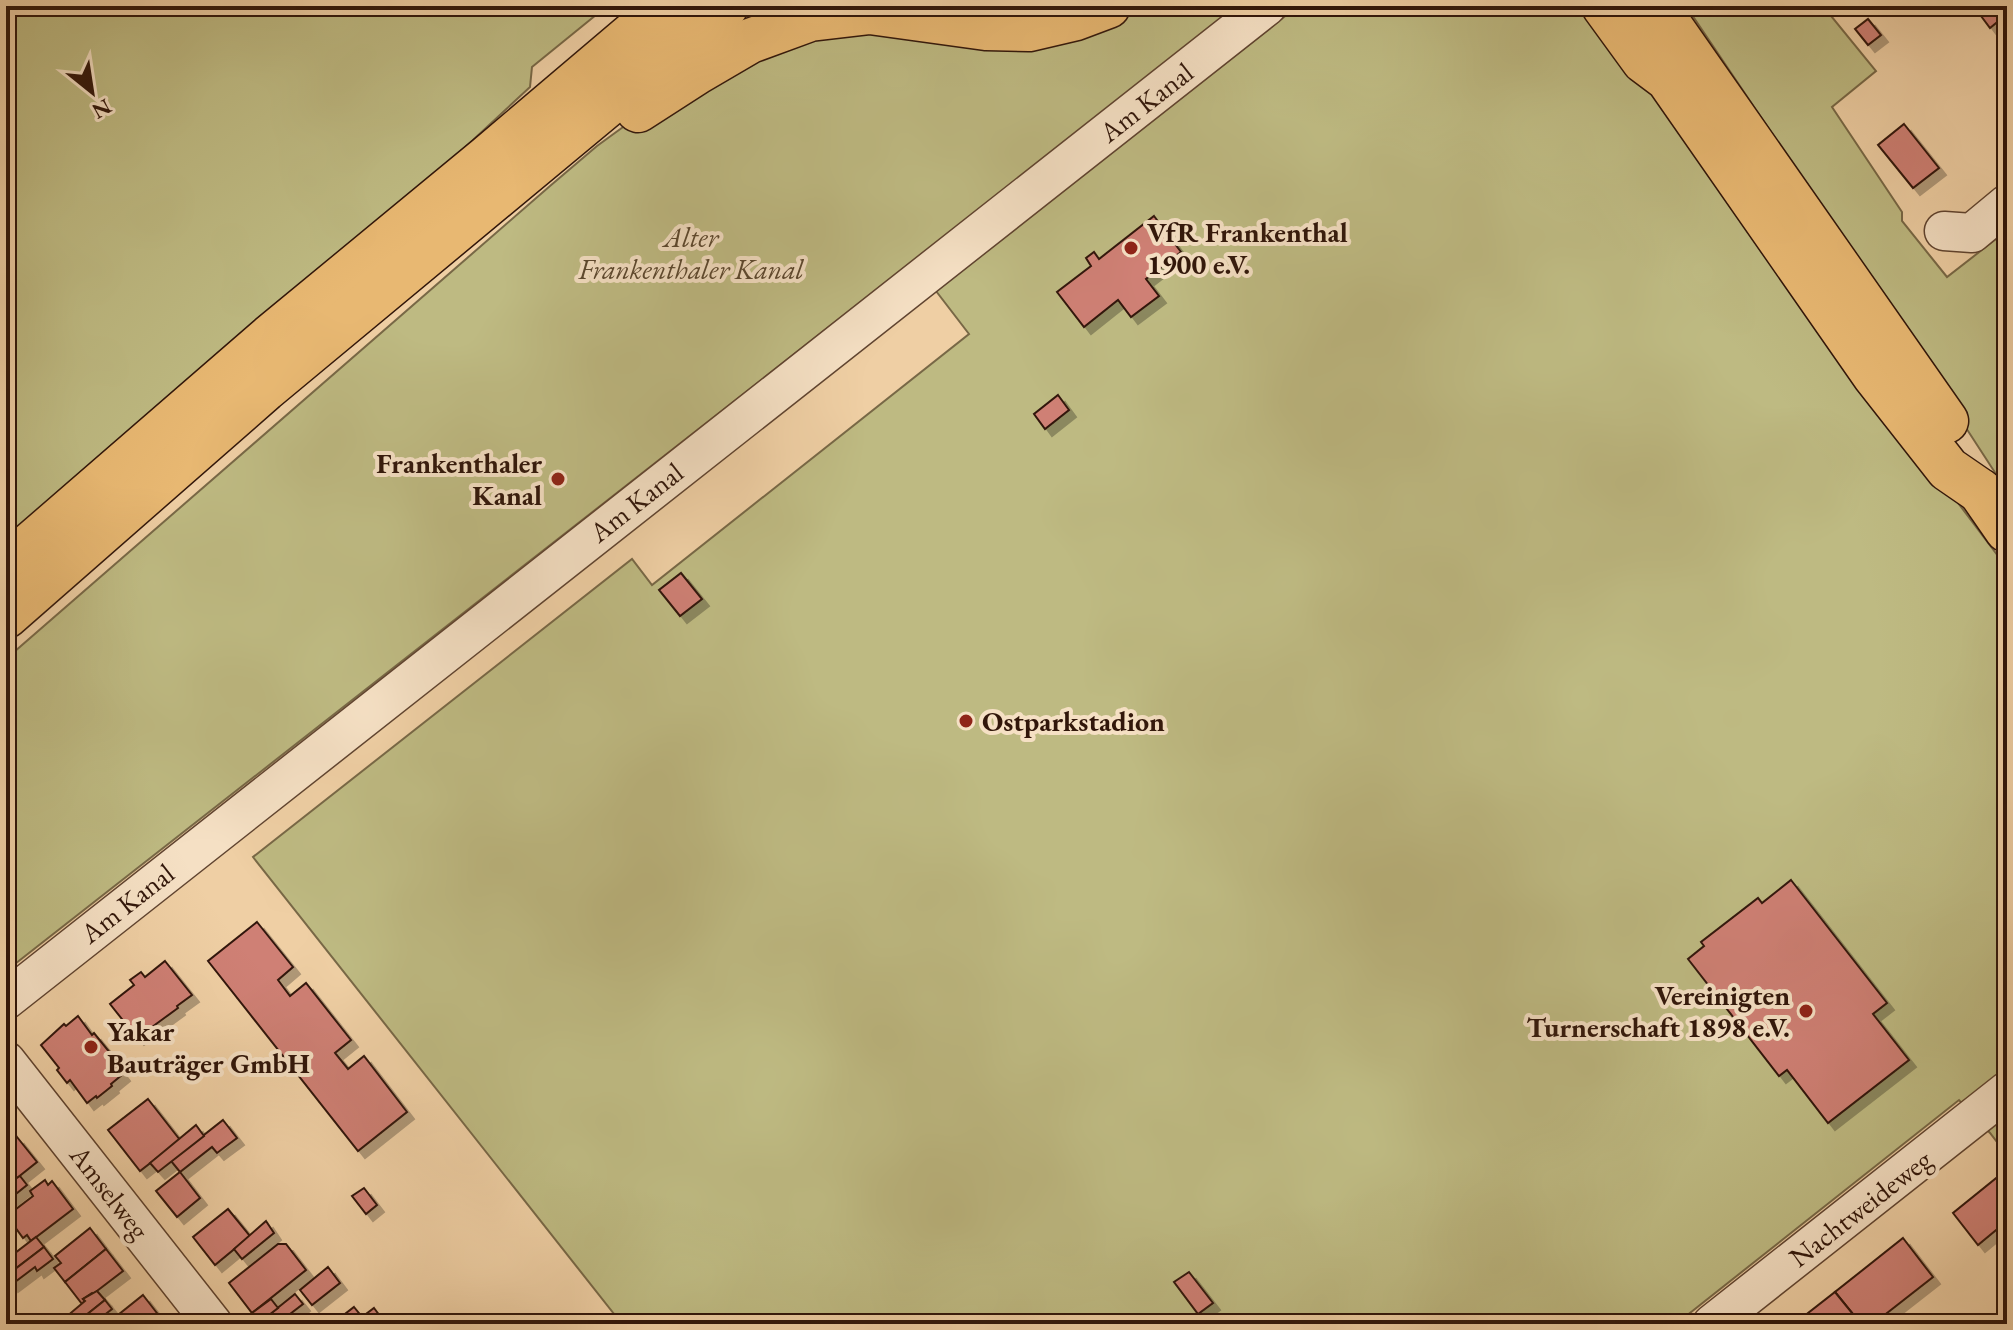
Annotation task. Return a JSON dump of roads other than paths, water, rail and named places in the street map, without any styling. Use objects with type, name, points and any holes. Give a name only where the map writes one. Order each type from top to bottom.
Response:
[{"type":"main road","points":[[6,616],[265,389],[726,6]]},
{"type":"main road","points":[[583,124],[624,120],[750,41],[810,19],[870,12],[986,28],[1029,29],[1076,18],[1108,6]]},
{"type":"main road","points":[[1604,6],[1644,61],[1668,79],[1875,376],[1948,469],[1980,491]]},
{"type":"main road","points":[[1629,6],[1660,50],[1668,79]]},
{"type":"main road","points":[[1656,6],[1969,453],[1980,491],[2007,530]]},
{"type":"main road","points":[[6,566],[270,337],[668,7]]},
{"type":"street","name":"Am Kanal","points":[[6,1000],[1267,6]]},
{"type":"street","points":[[1944,231],[1972,233],[2007,204]]},
{"type":"street","name":"Amselweg","points":[[6,1061],[213,1324]]},
{"type":"street","name":"Nachtweideweg","points":[[1712,1324],[2007,1091]]},
{"type":"place","name":"VfR Frankenthal 1900 e.V.","points":[[1131,248]]},
{"type":"place","name":"Frankenthaler Kanal","points":[[558,479]]},
{"type":"place","name":"Ostparkstadion","points":[[966,721]]},
{"type":"place","name":"Vereinigten Turnerschaft 1898 e.V.","points":[[1806,1011]]},
{"type":"place","name":"Yakar Bauträger GmbH","points":[[91,1047]]},
{"type":"park label","name":"Alter Frankenthaler Kanal","points":[[691,253]]}]
